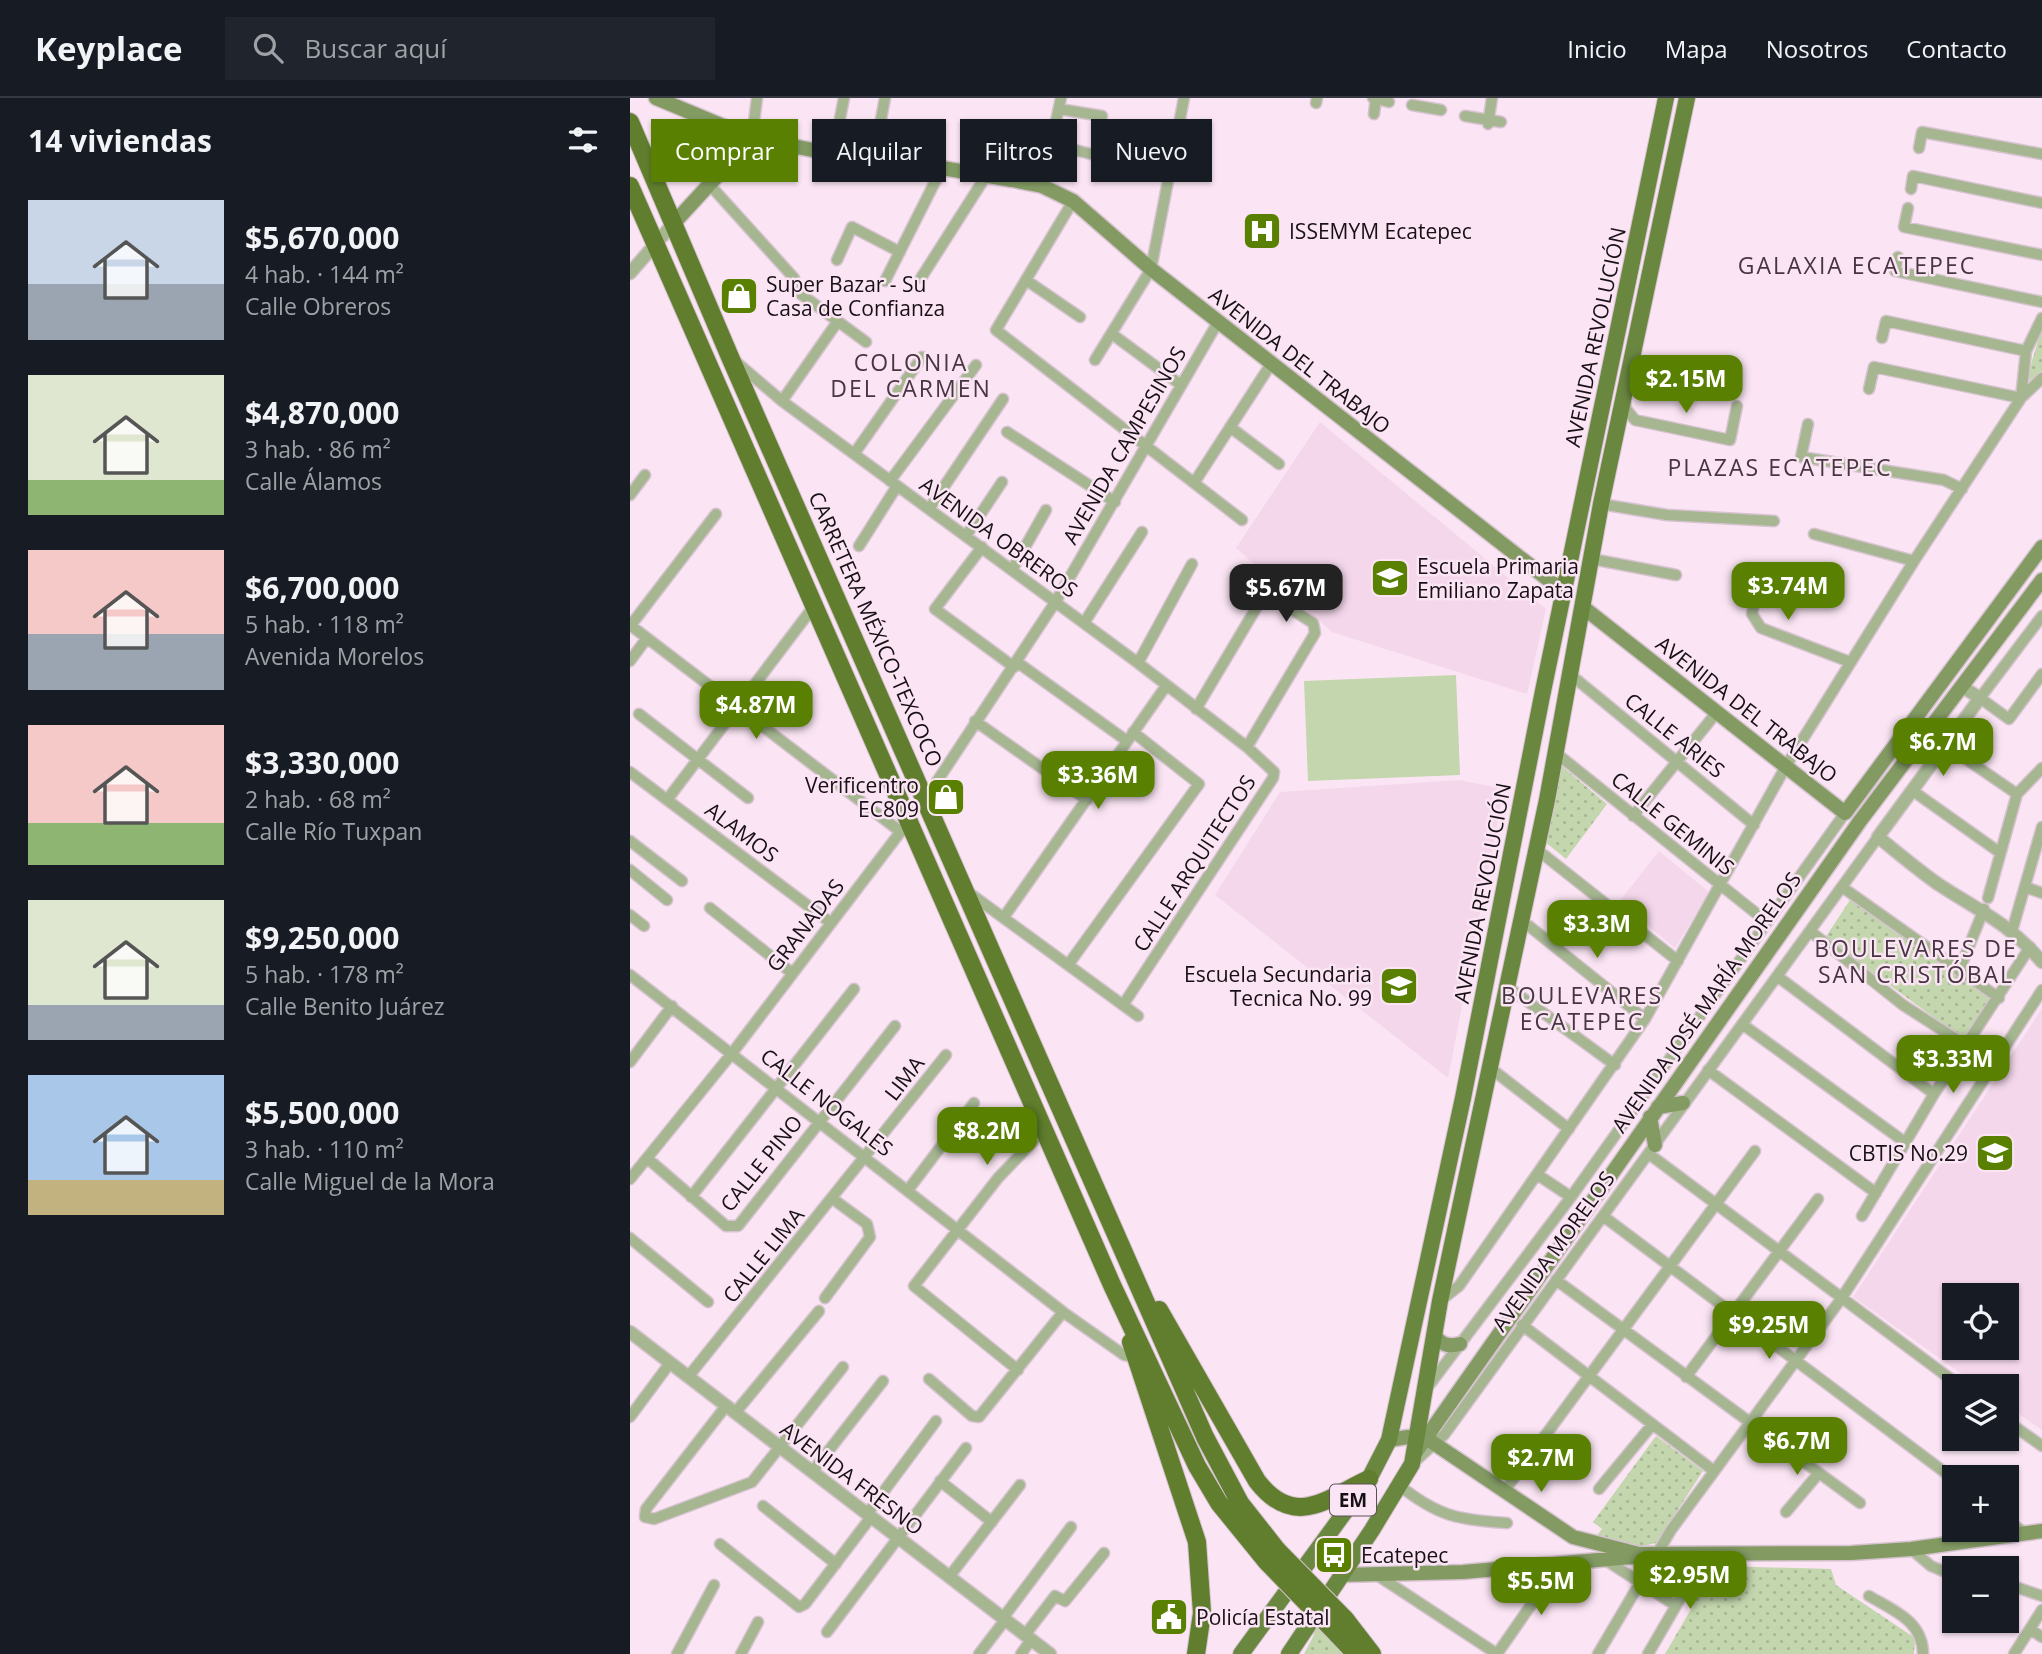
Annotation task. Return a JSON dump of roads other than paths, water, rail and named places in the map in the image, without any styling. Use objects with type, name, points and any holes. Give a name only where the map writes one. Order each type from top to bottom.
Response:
[{"type":"highway","name":"CARRETERA MÉXICO-TEXCOCO","points":[[630,121],[730,357],[1132,1270]]},
{"type":"highway","points":[[630,186],[814,606],[904,827],[1197,1466],[1219,1503],[1372,1654]]},
{"type":"highway","points":[[1132,1270],[1171,1327],[1257,1481],[1271,1496],[1286,1505],[1310,1507],[1324,1504],[1369,1479]]},
{"type":"highway","points":[[1132,1270],[1211,1448],[1272,1556]]},
{"type":"highway","points":[[1112,1285],[1197,1542],[1202,1581],[1195,1651]]},
{"type":"highway","points":[[1341,1626],[1356,1654]]},
{"type":"main road","name":"AVENIDA DEL TRABAJO","points":[[656,98],[706,119]]},
{"type":"main road","name":"AVENIDA REVOLUCIÓN","points":[[1241,1654],[1369,1479],[1389,1440],[1463,1098],[1666,98]]},
{"type":"main road","name":"AVENIDA REVOLUCIÓN","points":[[1289,1654],[1400,1486],[1425,1440],[1424,1392],[1440,1301],[1556,753],[1601,504],[1687,98]]},
{"type":"main road","name":"AVENIDA DEL TRABAJO","points":[[1020,182],[1042,186],[1073,201],[1151,269],[1564,592]]},
{"type":"main road","points":[[673,224],[709,184]]},
{"type":"main road","name":"AVENIDA JOSÉ MARÍA MORELOS","points":[[1845,813],[2042,547]]},
{"type":"main road","name":"AVENIDA JOSÉ MARÍA MORELOS","points":[[1425,1440],[1860,821],[2042,580]]},
{"type":"main road","name":"AVENIDA DEL TRABAJO","points":[[1584,608],[1845,813]]},
{"type":"main road","points":[[1860,821],[1880,767]]},
{"type":"main road","points":[[1652,1150],[1654,1112],[1683,1103]]},
{"type":"main road","points":[[1434,1335],[1440,1343],[1449,1347],[1460,1344]]},
{"type":"main road","points":[[1389,1440],[1425,1440],[1573,1537],[1639,1555]]},
{"type":"main road","points":[[1340,1575],[1372,1572],[1463,1572],[1639,1555],[1793,1555],[1911,1549],[2042,1531]]},
{"type":"main road","points":[[1560,1562],[1573,1537]]},
{"type":"street","points":[[754,119],[757,98]]},
{"type":"street","points":[[840,119],[844,98]]},
{"type":"street","points":[[881,119],[885,98]]},
{"type":"street","points":[[1095,359],[1151,269],[1184,98]]},
{"type":"street","points":[[1374,114],[1375,98],[1390,102]]},
{"type":"street","points":[[1488,123],[1492,98]]},
{"type":"street","points":[[1060,104],[1102,116]]},
{"type":"street","points":[[1412,105],[1433,108]]},
{"type":"street","points":[[1465,116],[1488,123],[1501,122]]},
{"type":"street","points":[[1919,148],[1922,132],[2042,154]]},
{"type":"street","points":[[1911,189],[1913,176],[2042,203]]},
{"type":"street","points":[[886,281],[935,182]]},
{"type":"street","points":[[921,278],[982,182]]},
{"type":"street","points":[[1042,186],[1043,182]]},
{"type":"street","points":[[709,184],[794,278],[794,289],[866,342]]},
{"type":"street","points":[[1073,201],[996,330],[1242,520]]},
{"type":"street","points":[[1908,208],[1903,227],[2042,255]]},
{"type":"street","points":[[630,273],[673,224]]},
{"type":"street","points":[[837,260],[852,227],[900,252]]},
{"type":"street","points":[[1898,257],[1895,271],[2042,302]]},
{"type":"street","points":[[1026,280],[1080,317]]},
{"type":"street","points":[[2021,398],[2026,351],[2042,318]]},
{"type":"street","points":[[782,401],[838,321]]},
{"type":"street","points":[[1882,338],[1886,321],[2026,351]]},
{"type":"street","name":"AVENIDA CAMPESINOS","points":[[926,798],[1056,601],[1218,322]]},
{"type":"street","points":[[1112,334],[1181,385]]},
{"type":"street","name":"AVENIDA OBREROS","points":[[730,357],[782,401],[1056,601],[1247,747]]},
{"type":"street","points":[[854,454],[922,357]]},
{"type":"street","points":[[1194,483],[1271,364]]},
{"type":"street","points":[[859,545],[894,483],[976,365]]},
{"type":"street","points":[[1869,389],[1874,368],[2021,398]]},
{"type":"street","points":[[1440,1301],[1459,1286],[1615,1065],[1645,1019],[1786,766],[1850,662],[2021,398],[2042,378]]},
{"type":"street","points":[[929,509],[1003,399]]},
{"type":"street","points":[[1625,400],[1626,409],[1635,420],[1730,440],[1737,406]]},
{"type":"street","points":[[1616,440],[1635,420]]},
{"type":"street","points":[[1808,424],[1801,457],[1944,480],[1962,489]]},
{"type":"street","points":[[1230,427],[1279,464]]},
{"type":"street","points":[[1007,432],[1115,502]]},
{"type":"street","points":[[630,495],[645,475]]},
{"type":"street","points":[[966,536],[1002,482]]},
{"type":"street","points":[[1601,504],[1667,515],[1774,521]]},
{"type":"street","points":[[1012,570],[1046,510]]},
{"type":"street","points":[[716,514],[630,625],[737,707],[904,827]]},
{"type":"street","points":[[1084,623],[1142,532]]},
{"type":"street","points":[[1814,534],[1914,561]]},
{"type":"street","points":[[982,547],[934,609],[1199,784],[1068,965]]},
{"type":"street","points":[[1592,559],[1676,575]]},
{"type":"street","points":[[1138,663],[1192,564]]},
{"type":"street","points":[[1760,574],[1752,614],[1761,628],[1850,662]]},
{"type":"street","name":"AVENIDA DEL TRABAJO","points":[[1564,592],[1584,608]]},
{"type":"street","points":[[1196,709],[1264,595],[1269,595],[1313,623],[1315,633],[1247,747]]},
{"type":"street","points":[[667,800],[814,606]]},
{"type":"street","name":"AVENIDA MORELOS","points":[[1425,1440],[1522,1325],[1556,1280],[2042,616]]},
{"type":"street","points":[[630,662],[647,638]]},
{"type":"street","points":[[1961,685],[2009,719],[2042,674]]},
{"type":"street","name":"CALLE ARIES","points":[[1571,675],[1754,825]]},
{"type":"street","points":[[1004,917],[1166,687]]},
{"type":"street","points":[[1633,817],[1717,712]]},
{"type":"street","points":[[639,714],[748,798]]},
{"type":"street","points":[[975,721],[1087,800]]},
{"type":"street","points":[[1947,746],[2017,794]]},
{"type":"street","name":"CALLE ARQUITECTOS","points":[[1124,1005],[1273,778],[1270,766],[1247,747]]},
{"type":"street","name":"CALLE GEMINIS","points":[[1556,753],[1767,922]]},
{"type":"street","points":[[1959,971],[1986,904],[2017,794],[2042,768]]},
{"type":"street","name":"ALAMOS","points":[[630,772],[831,923]]},
{"type":"street","points":[[1913,791],[1999,852]]},
{"type":"street","name":"AVENIDA JOSÉ MARÍA MORELOS","points":[[1424,1392],[1571,1197],[1845,813]]},
{"type":"street","name":"GRANADAS","points":[[630,1179],[733,1052],[904,827]]},
{"type":"street","points":[[2012,932],[2041,827]]},
{"type":"street","points":[[1878,837],[1938,884],[1986,904],[2042,962]]},
{"type":"street","points":[[630,841],[682,881]]},
{"type":"street","points":[[1544,855],[1678,961]]},
{"type":"street","points":[[630,870],[667,900]]},
{"type":"street","points":[[1842,887],[1999,998]]},
{"type":"street","points":[[2025,887],[2042,893]]},
{"type":"street","points":[[966,891],[1138,1016]]},
{"type":"street","points":[[710,908],[792,973]]},
{"type":"street","points":[[630,915],[644,926]]},
{"type":"street","points":[[1530,926],[1645,1019]]},
{"type":"street","points":[[1810,931],[1903,1005],[1967,1046]]},
{"type":"street","points":[[1862,1216],[1934,1094],[2030,947]]},
{"type":"street","name":"CALLE NOGALES","points":[[630,975],[733,1052],[1063,1312],[1124,1355],[1135,1357]]},
{"type":"street","points":[[1777,976],[1934,1094]]},
{"type":"street","points":[[1506,985],[1615,1065]]},
{"type":"street","points":[[647,1158],[691,1197],[778,1089],[853,989]]},
{"type":"street","points":[[1598,1654],[1655,1555],[1841,1299],[2042,990]]},
{"type":"street","points":[[630,1062],[672,1006]]},
{"type":"street","points":[[1742,1024],[1906,1143]]},
{"type":"street","name":"CALLE PINO","points":[[691,1197],[732,1228],[738,1226],[895,1026]]},
{"type":"street","name":"LIMA","points":[[867,1158],[946,1055]]},
{"type":"street","points":[[1489,1068],[1569,1129]]},
{"type":"street","points":[[1708,1070],[1876,1192]]},
{"type":"street","points":[[908,1190],[974,1103]]},
{"type":"street","points":[[1018,1370],[914,1286],[998,1178],[1044,1130]]},
{"type":"street","points":[[1652,1150],[1715,1204],[1944,1374]]},
{"type":"street","points":[[1505,1490],[1755,1151]]},
{"type":"street","name":"CALLE LIMA","points":[[688,1377],[867,1158]]},
{"type":"street","points":[[1538,1175],[1571,1197]]},
{"type":"street","points":[[825,1298],[870,1237],[867,1224],[833,1199]]},
{"type":"street","points":[[1686,1377],[1818,1199]]},
{"type":"street","points":[[1603,1216],[1942,1470]]},
{"type":"street","points":[[630,1238],[708,1302]]},
{"type":"street","points":[[1556,1280],[1751,1426],[1860,1503]]},
{"type":"street","points":[[819,1311],[646,1509],[645,1517],[654,1519],[752,1482],[843,1367]]},
{"type":"street","points":[[929,1379],[972,1416],[979,1417],[1063,1312]]},
{"type":"street","points":[[1522,1325],[1714,1471]]},
{"type":"street","name":"AVENIDA FRESNO","points":[[630,1332],[1050,1654]]},
{"type":"street","points":[[630,1418],[670,1363]]},
{"type":"street","points":[[813,1472],[883,1381]]},
{"type":"street","points":[[720,1544],[799,1607],[806,1604],[936,1421]]},
{"type":"street","points":[[1599,1489],[1651,1425]]},
{"type":"street","points":[[2019,1430],[2042,1447]]},
{"type":"street","points":[[827,1632],[896,1536],[965,1448]]},
{"type":"street","points":[[1786,1512],[1819,1473]]},
{"type":"street","points":[[940,1481],[992,1522]]},
{"type":"street","points":[[949,1577],[1020,1486]]},
{"type":"street","points":[[1400,1486],[1428,1508],[1460,1521],[1507,1523]]},
{"type":"street","points":[[763,1506],[836,1564]]},
{"type":"street","points":[[979,1654],[1071,1527]]},
{"type":"street","points":[[2019,1529],[2026,1534]]},
{"type":"street","points":[[1911,1549],[1931,1566],[1942,1571]]},
{"type":"street","points":[[1021,1654],[1028,1637],[1055,1596],[1065,1601],[1104,1553]]},
{"type":"street","points":[[1648,1654],[1706,1554]]},
{"type":"street","points":[[1604,1559],[1675,1605]]},
{"type":"street","points":[[1372,1572],[1497,1654],[1560,1562]]},
{"type":"street","points":[[677,1654],[713,1585]]},
{"type":"street","points":[[2019,1588],[2042,1596]]},
{"type":"street","points":[[1868,1596],[1911,1621],[1919,1632],[1923,1654]]},
{"type":"street","points":[[2014,1654],[2042,1610]]},
{"type":"street","points":[[741,1654],[758,1622]]},
{"type":"street","points":[[2030,1629],[2042,1637]]},
{"type":"place","name":"ISSEMYM Ecatepec","points":[[1262,231]]},
{"type":"place","name":"Super Bazar - Su Casa de Confianza","points":[[739,296]]},
{"type":"place","name":"Escuela Primaria Emiliano Zapata","points":[[1390,578]]},
{"type":"place","name":"Verificentro EC809","points":[[946,797]]},
{"type":"place","name":"Escuela Secundaria Tecnica No. 99","points":[[1399,986]]},
{"type":"place","name":"CBTIS No.29","points":[[1995,1153]]},
{"type":"place","name":"Ecatepec","points":[[1334,1555]]},
{"type":"place","name":"Policía Estatal","points":[[1169,1617]]},
{"type":"district","name":"GALAXIA ECATEPEC","points":[[1857,265]]},
{"type":"district","name":"COLONIA DEL CARMEN","points":[[911,375]]},
{"type":"district","name":"PLAZAS ECATEPEC","points":[[1780,467]]},
{"type":"district","name":"BOULEVARES DE SAN CRISTÓBAL","points":[[1916,961]]},
{"type":"district","name":"BOULEVARES ECATEPEC","points":[[1582,1008]]}]
